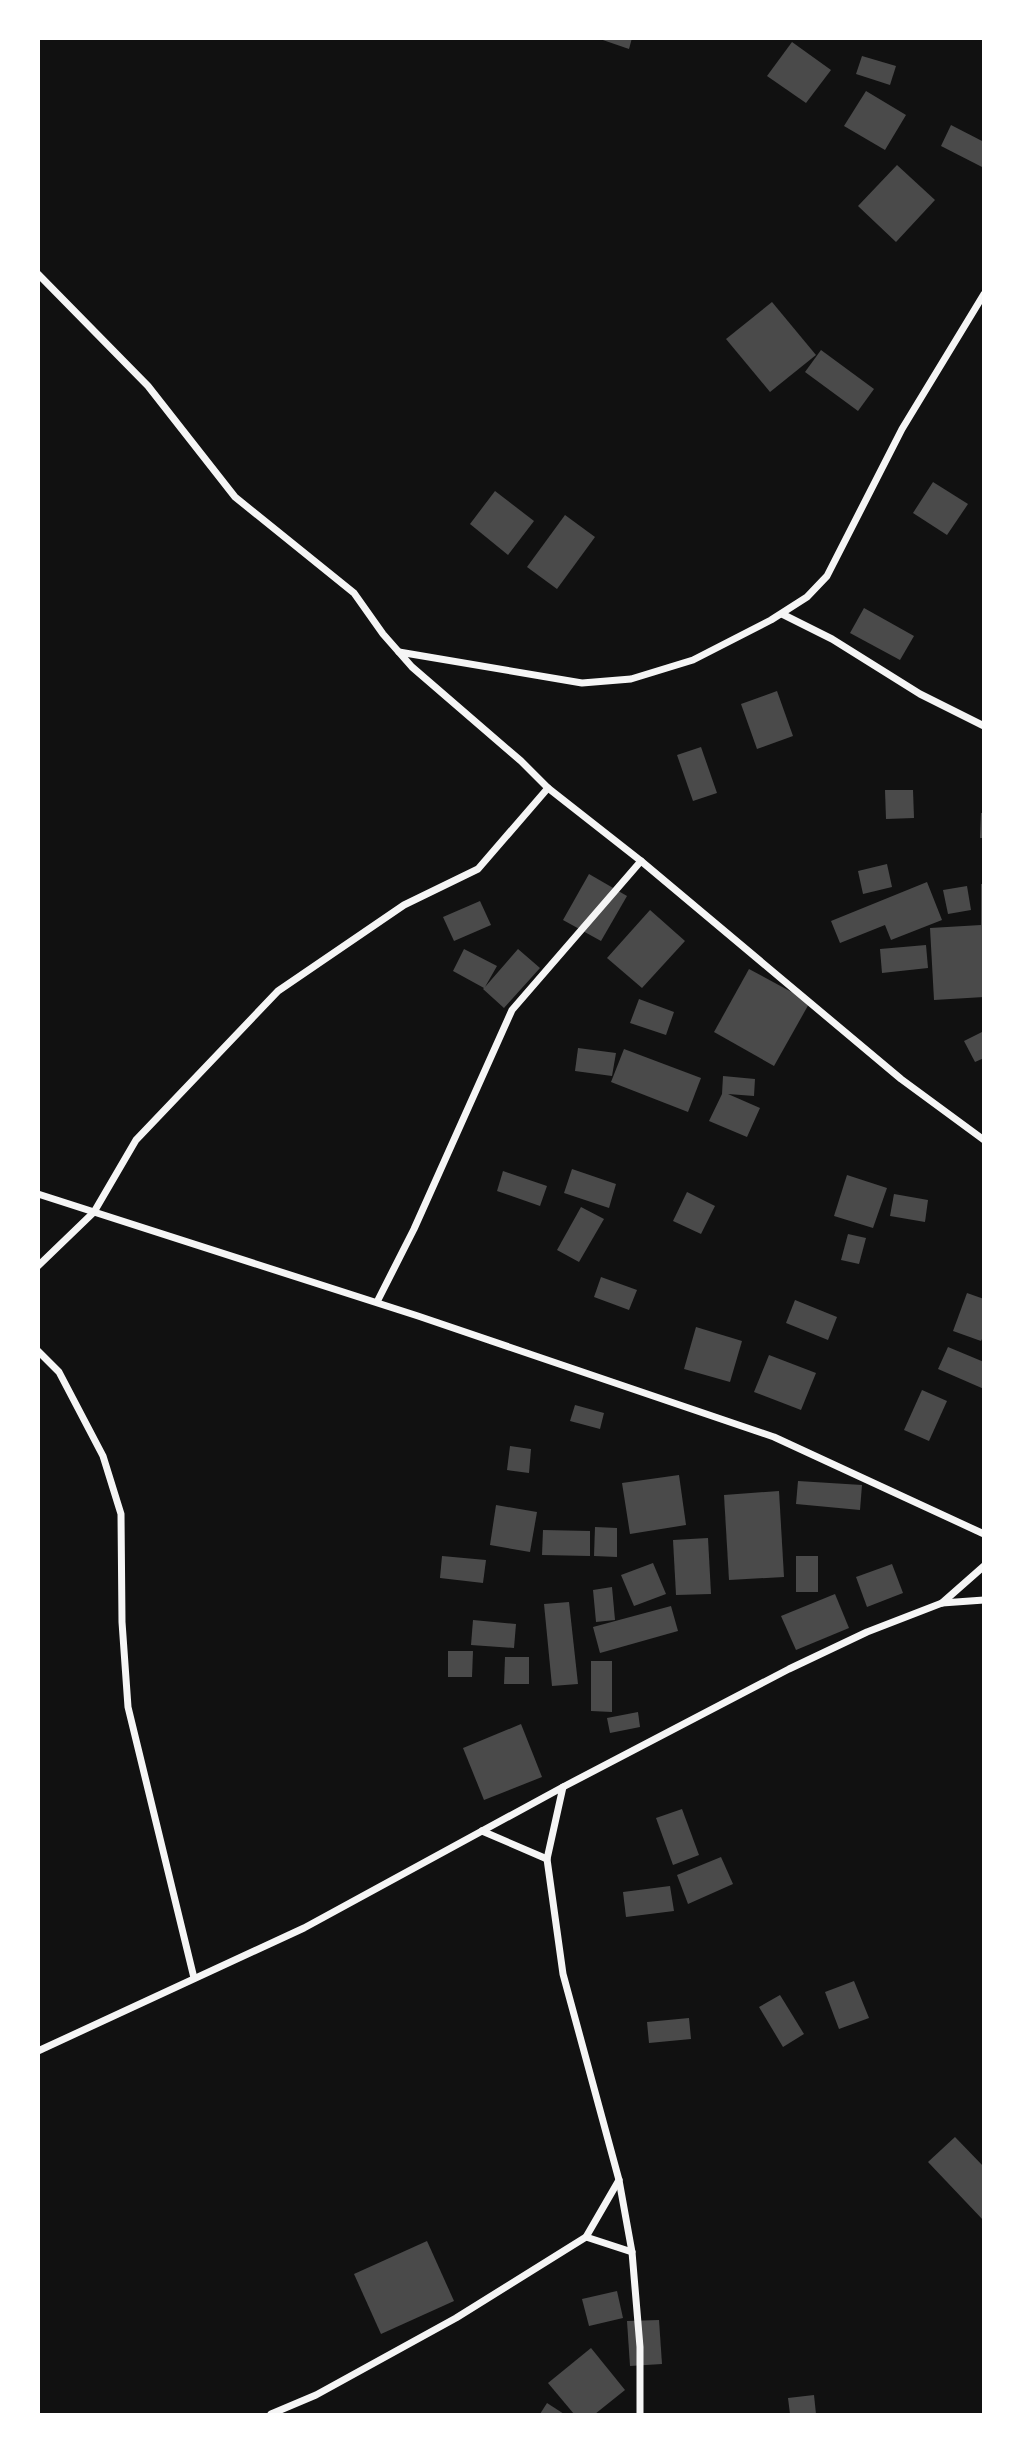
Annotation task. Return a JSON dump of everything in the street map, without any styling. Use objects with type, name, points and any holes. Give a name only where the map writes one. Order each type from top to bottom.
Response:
[{"type":"street","points":[[38,274],[148,386],[235,497],[354,593],[412,667],[521,761],[548,788],[641,861],[901,1079],[984,1140]]},
{"type":"street","points":[[399,652],[582,683],[631,679],[693,660],[782,614],[807,597],[827,576],[902,429],[984,293]]},
{"type":"street","points":[[782,614],[832,639],[920,694],[984,726]]},
{"type":"street","points":[[38,1266],[94,1212],[136,1140],[278,991],[404,905],[478,869],[548,788]]},
{"type":"street","points":[[376,1302],[414,1229],[512,1010],[641,861]]},
{"type":"street","points":[[38,1194],[376,1302],[774,1437],[984,1534]]},
{"type":"street","points":[[38,1351],[59,1372],[103,1456],[121,1514],[122,1622],[128,1707],[194,1978]]},
{"type":"street","points":[[942,1603],[984,1566]]},
{"type":"street","points":[[38,2051],[304,1928],[563,1787],[789,1669],[867,1632],[942,1603],[984,1600]]},
{"type":"street","points":[[563,1787],[547,1859],[563,1974],[619,2180],[632,2252],[640,2347],[640,2414]]},
{"type":"street","points":[[482,1831],[547,1859]]},
{"type":"street","points":[[271,2414],[316,2395],[456,2318],[586,2237],[619,2180]]},
{"type":"street","points":[[586,2237],[632,2252]]},
{"type":"building","points":[[597,38],[632,38],[629,49]]},
{"type":"building","points":[[792,42],[831,70],[806,103],[767,76]]},
{"type":"building","points":[[862,56],[896,66],[890,85],[856,74]]},
{"type":"building","points":[[866,91],[906,115],[885,150],[844,126]]},
{"type":"building","points":[[951,125],[984,142],[984,168],[941,146]]},
{"type":"building","points":[[897,165],[935,200],[896,242],[858,206]]},
{"type":"building","points":[[772,302],[816,355],[770,392],[726,339]]},
{"type":"building","points":[[821,350],[874,389],[858,411],[805,372]]},
{"type":"building","points":[[933,482],[968,504],[947,535],[913,513]]},
{"type":"building","points":[[495,491],[534,521],[508,555],[470,524]]},
{"type":"building","points":[[565,515],[595,537],[557,589],[527,567]]},
{"type":"building","points":[[864,608],[914,636],[900,660],[850,633]]},
{"type":"building","points":[[777,691],[793,736],[757,749],[741,704]]},
{"type":"building","points":[[701,747],[717,793],[693,801],[677,755]]},
{"type":"building","points":[[885,790],[913,790],[914,818],[886,819]]},
{"type":"building","points":[[981,813],[984,813],[984,838],[980,838]]},
{"type":"building","points":[[887,864],[892,887],[863,894],[858,871]]},
{"type":"building","points":[[589,874],[627,896],[601,941],[563,920]]},
{"type":"building","points":[[927,882],[942,920],[891,940],[885,925],[840,943],[831,921]]},
{"type":"building","points":[[981,884],[984,884],[984,997],[934,1000],[930,928],[981,925]]},
{"type":"building","points":[[967,886],[971,910],[948,914],[943,890]]},
{"type":"building","points":[[480,901],[491,925],[454,941],[443,917]]},
{"type":"building","points":[[650,910],[685,941],[642,988],[607,958]]},
{"type":"building","points":[[926,945],[928,968],[882,973],[880,949]]},
{"type":"building","points":[[464,949],[497,966],[485,987],[518,949],[540,968],[504,1008],[484,988],[453,971]]},
{"type":"building","points":[[749,969],[810,1002],[774,1066],[714,1032]]},
{"type":"building","points":[[639,999],[674,1012],[666,1035],[630,1023]]},
{"type":"building","points":[[984,1031],[984,1058],[975,1062],[964,1041]]},
{"type":"building","points":[[578,1048],[616,1053],[612,1076],[575,1071]]},
{"type":"building","points":[[624,1049],[701,1078],[688,1112],[611,1082]]},
{"type":"building","points":[[723,1076],[755,1079],[754,1096],[728,1094],[760,1108],[747,1137],[709,1121],[722,1094]]},
{"type":"building","points":[[572,1169],[616,1184],[609,1208],[564,1193]]},
{"type":"building","points":[[503,1171],[547,1186],[540,1206],[497,1191]]},
{"type":"building","points":[[847,1175],[887,1188],[873,1228],[834,1216]]},
{"type":"building","points":[[687,1192],[715,1206],[701,1234],[673,1221]]},
{"type":"building","points":[[894,1194],[928,1200],[925,1222],[890,1216]]},
{"type":"building","points":[[581,1207],[604,1219],[579,1262],[557,1250]]},
{"type":"building","points":[[848,1234],[866,1238],[859,1264],[841,1260]]},
{"type":"building","points":[[601,1277],[637,1290],[629,1310],[594,1297]]},
{"type":"building","points":[[967,1293],[984,1299],[984,1335],[981,1341],[953,1331]]},
{"type":"building","points":[[795,1300],[837,1317],[828,1340],[786,1323]]},
{"type":"building","points":[[696,1327],[742,1341],[730,1382],[684,1369]]},
{"type":"building","points":[[948,1347],[984,1362],[984,1389],[938,1369]]},
{"type":"building","points":[[769,1355],[816,1373],[801,1410],[754,1392]]},
{"type":"building","points":[[922,1390],[947,1401],[929,1441],[904,1430]]},
{"type":"building","points":[[575,1405],[604,1413],[600,1429],[570,1421]]},
{"type":"building","points":[[510,1446],[531,1449],[529,1473],[507,1470]]},
{"type":"building","points":[[679,1475],[686,1525],[630,1534],[622,1483]]},
{"type":"building","points":[[798,1481],[862,1485],[860,1510],[796,1504]]},
{"type":"building","points":[[779,1491],[784,1577],[729,1580],[724,1495]]},
{"type":"building","points":[[496,1505],[537,1512],[530,1552],[490,1545]]},
{"type":"building","points":[[595,1527],[617,1528],[617,1557],[594,1556]]},
{"type":"building","points":[[543,1530],[590,1531],[590,1556],[542,1555]]},
{"type":"building","points":[[708,1538],[711,1594],[676,1595],[673,1540]]},
{"type":"building","points":[[442,1556],[486,1560],[483,1583],[440,1578]]},
{"type":"building","points":[[796,1556],[818,1556],[818,1592],[796,1592]]},
{"type":"building","points":[[653,1563],[666,1594],[634,1606],[621,1575]]},
{"type":"building","points":[[892,1564],[903,1593],[867,1607],[856,1577]]},
{"type":"building","points":[[612,1587],[615,1620],[596,1622],[593,1590]]},
{"type":"building","points":[[835,1594],[849,1628],[796,1650],[781,1616]]},
{"type":"building","points":[[569,1602],[578,1684],[552,1686],[544,1604]]},
{"type":"building","points":[[671,1606],[678,1631],[600,1653],[593,1627]]},
{"type":"building","points":[[473,1620],[516,1624],[514,1648],[471,1645]]},
{"type":"building","points":[[448,1651],[473,1651],[472,1677],[448,1677]]},
{"type":"building","points":[[505,1657],[529,1657],[529,1684],[504,1684]]},
{"type":"building","points":[[591,1661],[612,1661],[612,1712],[591,1711]]},
{"type":"building","points":[[638,1712],[640,1727],[610,1733],[607,1718]]},
{"type":"building","points":[[521,1724],[542,1777],[484,1800],[463,1748]]},
{"type":"building","points":[[682,1809],[699,1855],[673,1865],[656,1818]]},
{"type":"building","points":[[721,1857],[733,1884],[688,1904],[677,1875]]},
{"type":"building","points":[[670,1886],[674,1911],[626,1917],[623,1892]]},
{"type":"building","points":[[854,1981],[869,2018],[839,2029],[825,1992]]},
{"type":"building","points":[[780,1995],[804,2034],[783,2047],[759,2007]]},
{"type":"building","points":[[689,2018],[691,2039],[649,2043],[647,2022]]},
{"type":"building","points":[[955,2137],[984,2167],[984,2221],[928,2162]]},
{"type":"building","points":[[427,2241],[454,2301],[381,2334],[354,2274]]},
{"type":"building","points":[[617,2291],[623,2318],[589,2326],[582,2299]]},
{"type":"building","points":[[659,2320],[662,2364],[630,2366],[627,2321]]},
{"type":"building","points":[[591,2348],[625,2390],[595,2414],[574,2414],[548,2383]]},
{"type":"building","points":[[814,2395],[816,2414],[790,2414],[788,2398]]},
{"type":"building","points":[[547,2403],[564,2414],[540,2414]]}]
